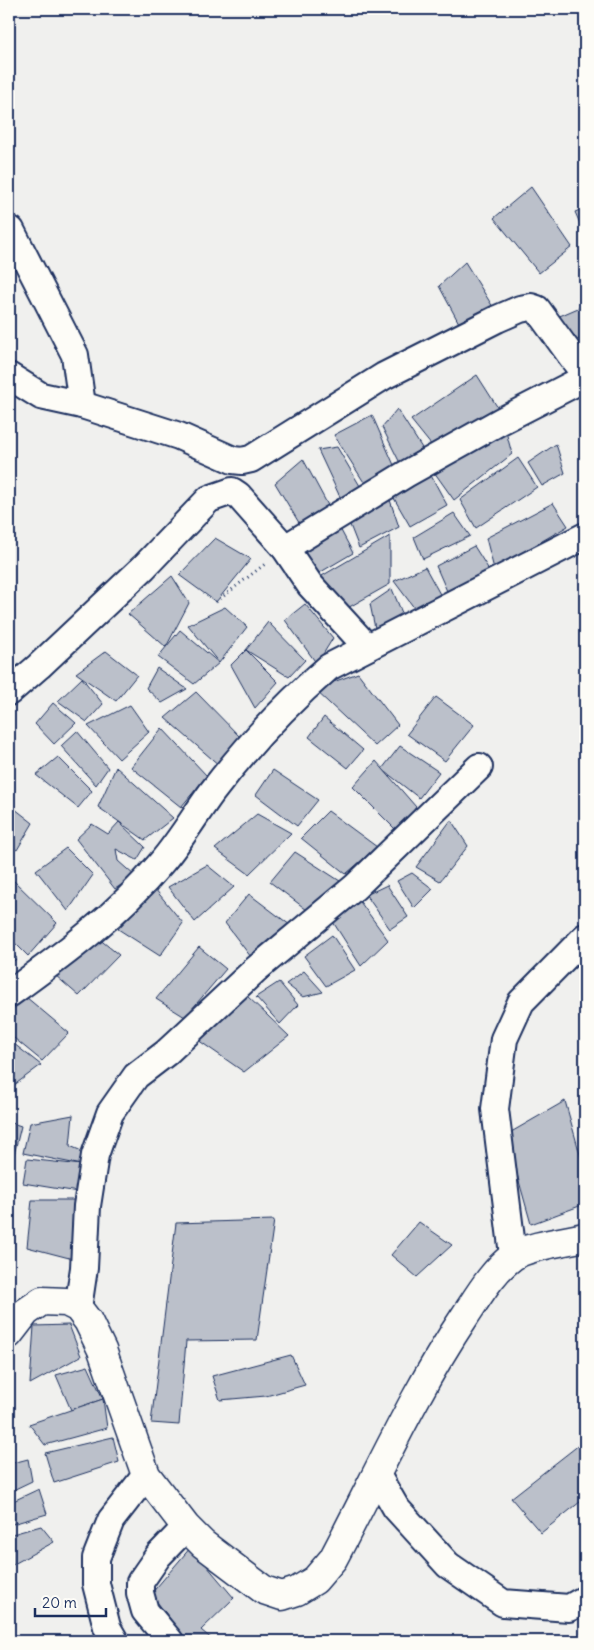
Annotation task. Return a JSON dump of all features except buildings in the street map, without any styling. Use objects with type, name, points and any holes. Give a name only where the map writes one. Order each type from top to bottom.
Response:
[{"type":"street","points":[[11,230],[75,355],[82,405]]},
{"type":"street","points":[[9,376],[41,396],[82,405],[179,436],[233,460],[242,461],[251,459],[384,376],[497,319],[520,309],[531,307],[536,309],[585,376],[406,474],[285,548]]},
{"type":"street","points":[[9,692],[144,567],[209,499],[232,491],[251,459]]},
{"type":"street","points":[[232,491],[238,495],[285,548],[310,585],[367,648]]},
{"type":"street","points":[[9,994],[80,942],[129,897],[161,863],[212,792],[262,731],[299,693],[329,667],[585,536]]},
{"type":"street","points":[[78,1308],[84,1268],[87,1206],[95,1155],[110,1113],[136,1076],[166,1053],[255,970],[355,887],[479,767]]},
{"type":"street","points":[[513,1256],[495,1109],[504,1039],[521,1002],[585,937]]},
{"type":"street","points":[[9,1334],[26,1312],[42,1301],[66,1302],[78,1308],[88,1321],[102,1350],[146,1474],[186,1527],[204,1544],[264,1590],[282,1596],[298,1591],[315,1580],[333,1559],[428,1375],[490,1278],[513,1256],[531,1249],[585,1237]]},
{"type":"street","points":[[115,1641],[107,1627],[96,1584],[96,1558],[111,1520],[146,1474]]},
{"type":"street","points":[[377,1475],[396,1508],[448,1565],[503,1603],[569,1608],[585,1599]]},
{"type":"street","points":[[170,1641],[145,1611],[140,1593],[140,1582],[158,1556],[186,1527]]},
{"type":"path","points":[[216,602],[285,548]]}]
